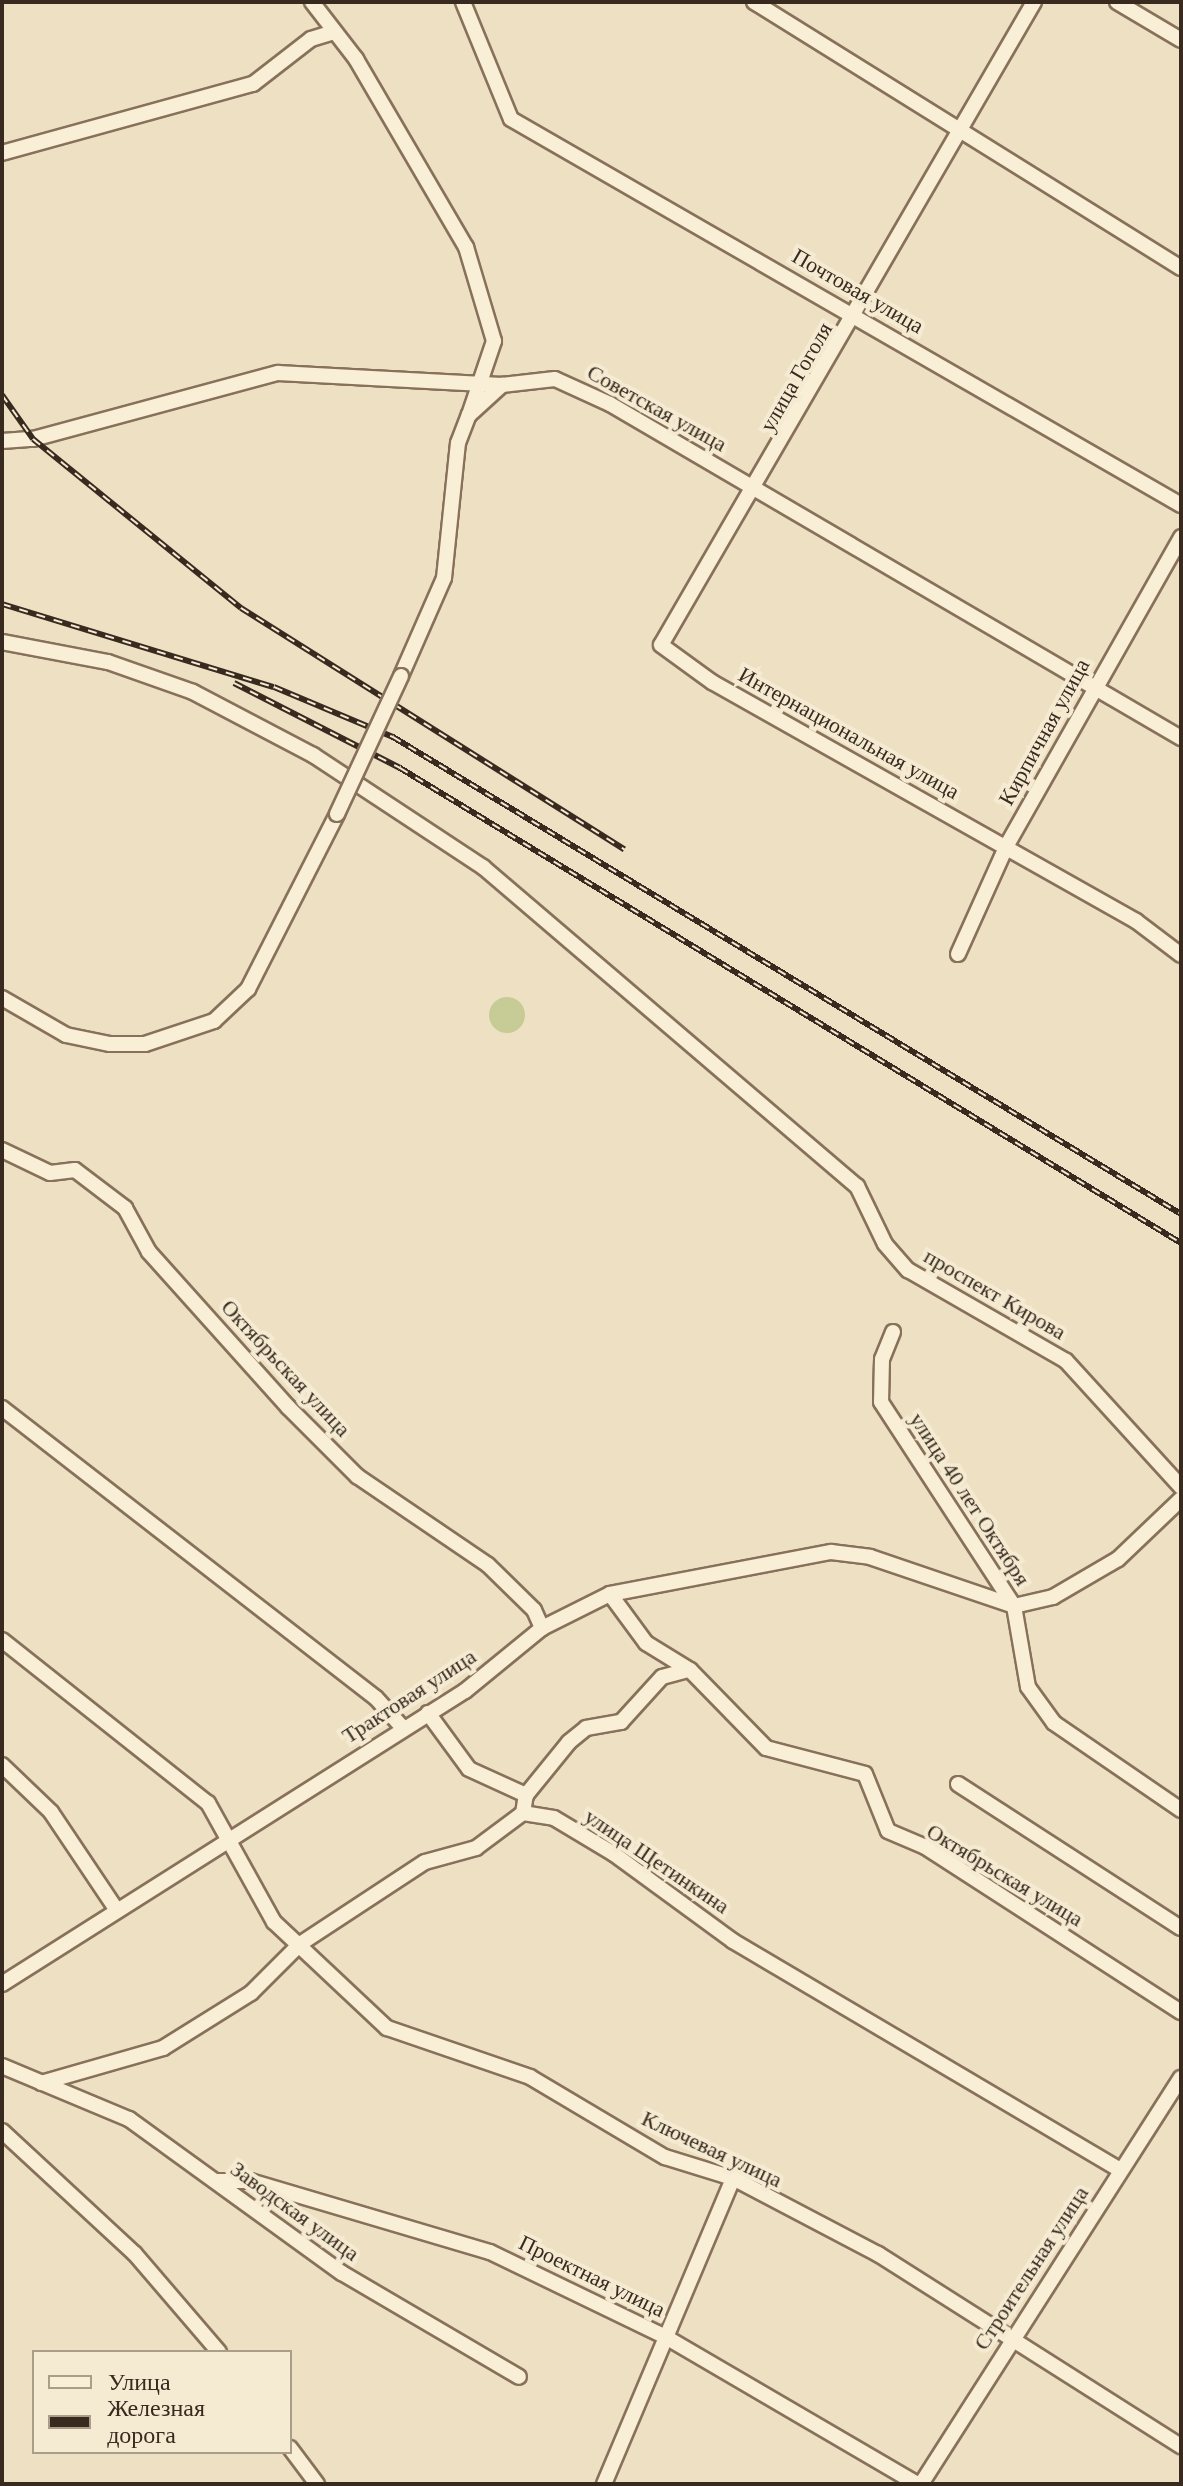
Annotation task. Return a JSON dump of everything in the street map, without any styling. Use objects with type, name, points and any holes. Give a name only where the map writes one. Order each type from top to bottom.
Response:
[{"type":"street","points":[[2,998],[66,1035],[110,1044],[145,1044],[214,1021],[248,989],[337,814],[444,578],[458,443],[469,415],[475,383],[494,341],[466,247],[334,32],[312,2]]},
{"type":"street","name":"Почтовая улица","points":[[463,2],[511,119],[857,315],[1181,505]]},
{"type":"street","points":[[754,2],[1181,268]]},
{"type":"street","name":"улица Гоголя","points":[[661,645],[757,490],[1034,2]]},
{"type":"street","points":[[1117,2],[1181,40]]},
{"type":"street","points":[[2,153],[253,84],[311,39],[334,32]]},
{"type":"street","name":"Советская улица","points":[[2,441],[33,439],[278,373],[502,385],[555,379],[584,391],[757,490],[1181,738]]},
{"type":"street","points":[[469,415],[502,385]]},
{"type":"street","name":"Кирпичная улица","points":[[958,954],[1007,845],[1093,686],[1181,537]]},
{"type":"street","name":"проспект Кирова","points":[[2,642],[108,662],[193,692],[313,755],[483,867],[857,1186],[885,1244],[908,1270],[1066,1361],[1181,1487]]},
{"type":"street","name":"Интернациональная улица","points":[[661,645],[712,682],[1007,845],[1181,955]]},
{"type":"street","name":"Октябрьская улица","points":[[2,1150],[50,1173],[75,1170],[125,1208],[149,1252],[288,1407],[357,1476],[488,1565],[534,1610],[542,1628]]},
{"type":"street","name":"улица 40 лет Октября","points":[[893,1332],[882,1359],[881,1402],[1014,1606],[1028,1687],[1054,1723],[1181,1810]]},
{"type":"street","points":[[2,1408],[376,1698],[403,1728]]},
{"type":"street","points":[[1014,1606],[1053,1597],[1118,1559],[1181,1499]]},
{"type":"street","name":"Трактовая улица","points":[[2,1984],[223,1838],[428,1713],[542,1628],[610,1594],[831,1552],[870,1557],[1014,1606]]},
{"type":"street","name":"Октябрьская улица","points":[[610,1594],[646,1643],[690,1670],[766,1748],[865,1774],[888,1831],[924,1846],[1181,2012]]},
{"type":"street","name":"Ключевая улица","points":[[2,1640],[208,1803],[223,1838],[274,1922],[387,2028],[530,2077],[665,2157],[733,2178],[878,2254],[1181,2446]]},
{"type":"street","points":[[41,2083],[163,2048],[251,1993],[300,1944],[425,1862],[476,1848],[523,1813],[526,1795],[586,1728],[621,1722],[662,1677],[690,1670]]},
{"type":"street","points":[[428,1713],[469,1769],[526,1795]]},
{"type":"street","points":[[2,1765],[51,1812],[116,1909]]},
{"type":"street","points":[[958,1784],[1181,1928]]},
{"type":"street","name":"улица Щетинкина","points":[[523,1813],[554,1818],[614,1854],[733,1941],[1120,2170]]},
{"type":"street","name":"Заводская улица","points":[[2,2066],[129,2119],[187,2166],[218,2181],[342,2273],[519,2377]]},
{"type":"street","name":"Строительная улица","points":[[919,2484],[1181,2078]]},
{"type":"street","points":[[2,2131],[135,2254],[217,2350]]},
{"type":"street","points":[[604,2484],[733,2178]]},
{"type":"street","name":"Проектная улица","points":[[218,2181],[250,2181],[490,2252],[664,2336],[919,2484]]},
{"type":"street","points":[[292,2451],[317,2484]]},
{"type":"green space","points":[[507,997],[520,1002],[525,1015],[520,1028],[507,1033],[494,1028],[489,1015],[494,1002]]},
{"type":"railway","points":[[2,395],[33,439],[241,608],[624,849]]},
{"type":"railway","points":[[2,604],[274,687],[393,737],[1181,1214]]},
{"type":"railway","points":[[234,683],[400,768],[1181,1243]]}]
